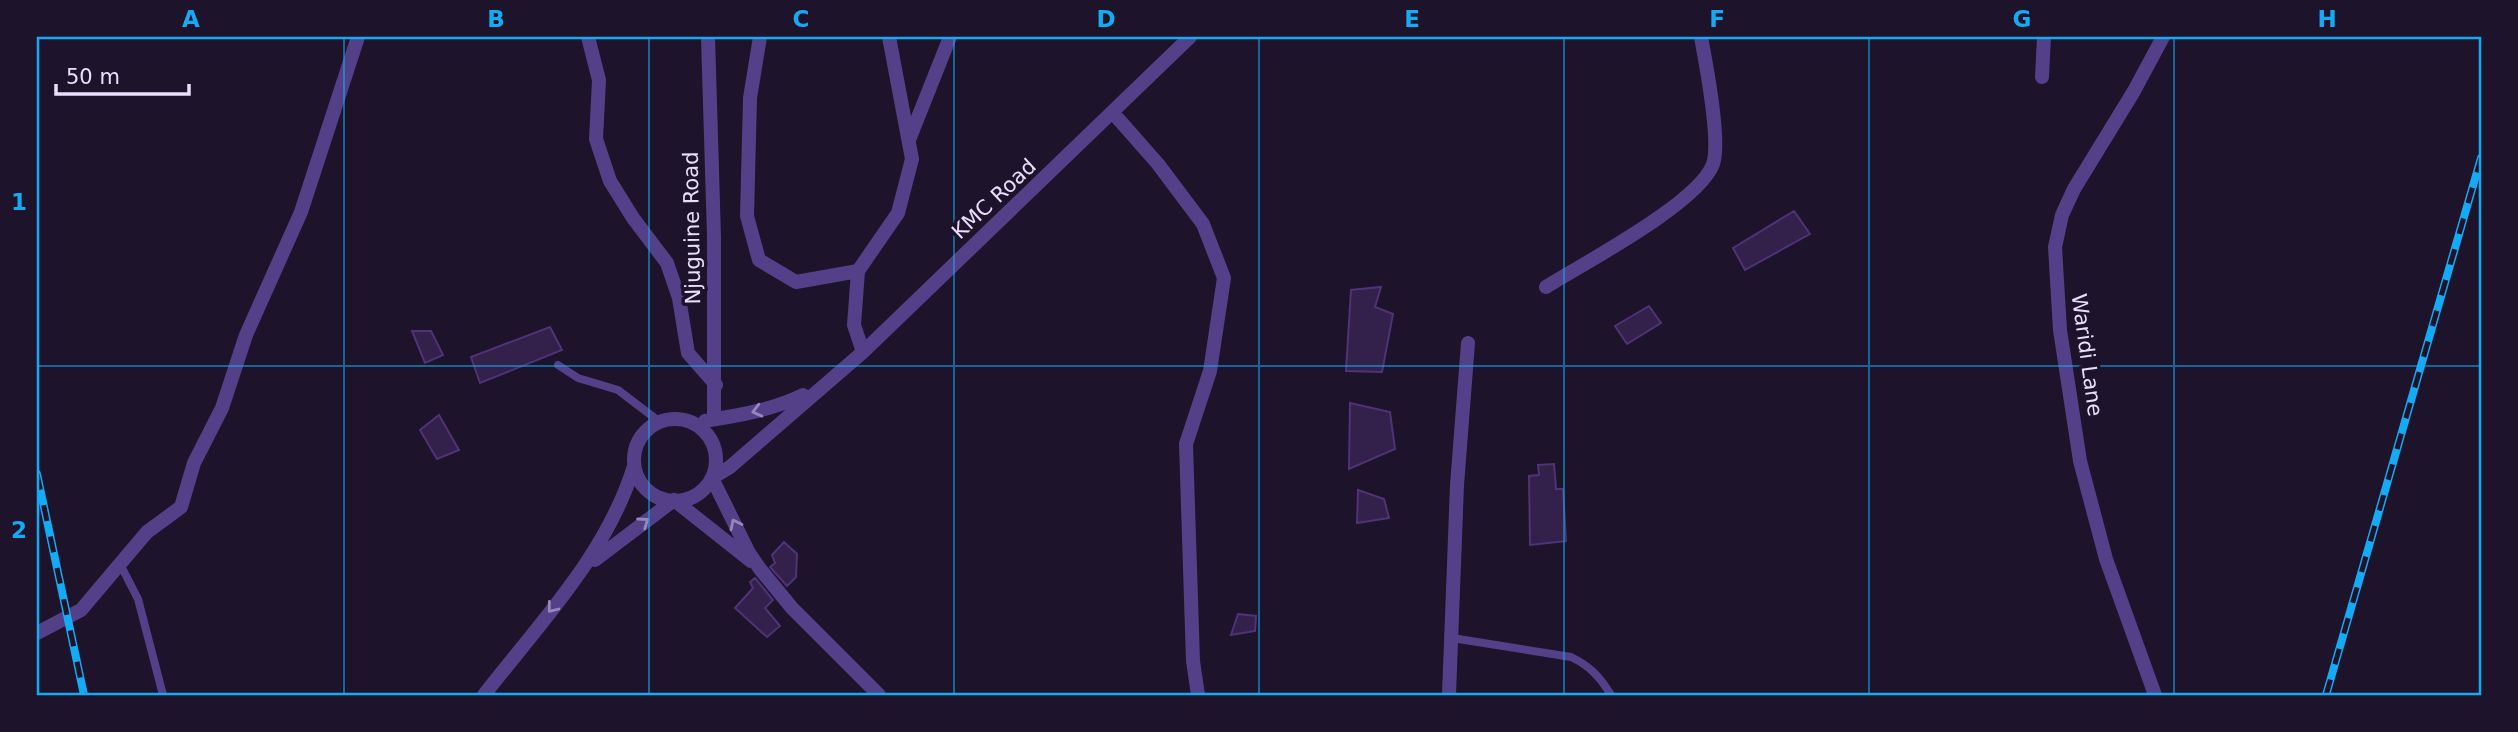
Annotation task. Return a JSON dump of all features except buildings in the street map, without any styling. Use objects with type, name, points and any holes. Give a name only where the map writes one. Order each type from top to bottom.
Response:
[{"type":"street","points":[[37,633],[80,610],[147,532],[181,508],[194,463],[222,408],[246,335],[301,212],[358,37]]},
{"type":"street","points":[[588,37],[599,80],[596,139],[606,169],[633,218],[667,263],[679,298],[688,353],[716,385]]},
{"type":"street","name":"Njuguine Road","points":[[708,37],[716,385],[714,419]]},
{"type":"street","points":[[761,37],[750,98],[747,216],[759,260],[796,282],[858,271]]},
{"type":"street","points":[[863,352],[854,325],[858,271],[898,213],[912,159],[889,37]]},
{"type":"street","points":[[909,141],[950,37]]},
{"type":"street","name":"KMC Road","points":[[712,478],[730,467],[820,386],[863,352],[1114,114],[1191,37]]},
{"type":"street","points":[[1546,287],[1664,213],[1695,190],[1707,176],[1715,153],[1701,37]]},
{"type":"street","points":[[2042,77],[2044,37]]},
{"type":"street","name":"Waridi Lane","points":[[2155,695],[2106,559],[2080,461],[2060,330],[2055,247],[2062,215],[2074,189],[2134,91],[2163,37]]},
{"type":"street","points":[[1114,114],[1158,164],[1203,223],[1224,278],[1210,371],[1186,444],[1193,661],[1198,695]]},
{"type":"street","points":[[1449,695],[1457,485],[1468,342]]},
{"type":"street","name":"KMC Road","points":[[684,420],[714,419],[781,405],[820,386]]},
{"type":"street","points":[[484,695],[603,539],[622,504],[639,440],[647,429],[660,422],[684,420],[700,427],[715,450],[716,464],[712,478],[694,496],[674,500],[656,496],[645,489],[634,466]]},
{"type":"street","points":[[712,478],[749,554],[760,569],[792,608],[879,695]]},
{"type":"street","points":[[674,500],[760,569]]},
{"type":"street","points":[[577,576],[674,500]]},
{"type":"lane","points":[[558,365],[578,378],[618,390],[660,422]]},
{"type":"lane","points":[[120,564],[138,599],[163,695]]},
{"type":"lane","points":[[1452,638],[1571,657],[1586,664],[1600,678],[1611,695]]},
{"type":"railway","points":[[2326,695],[2481,158]]},
{"type":"railway","points":[[37,474],[84,695]]}]
